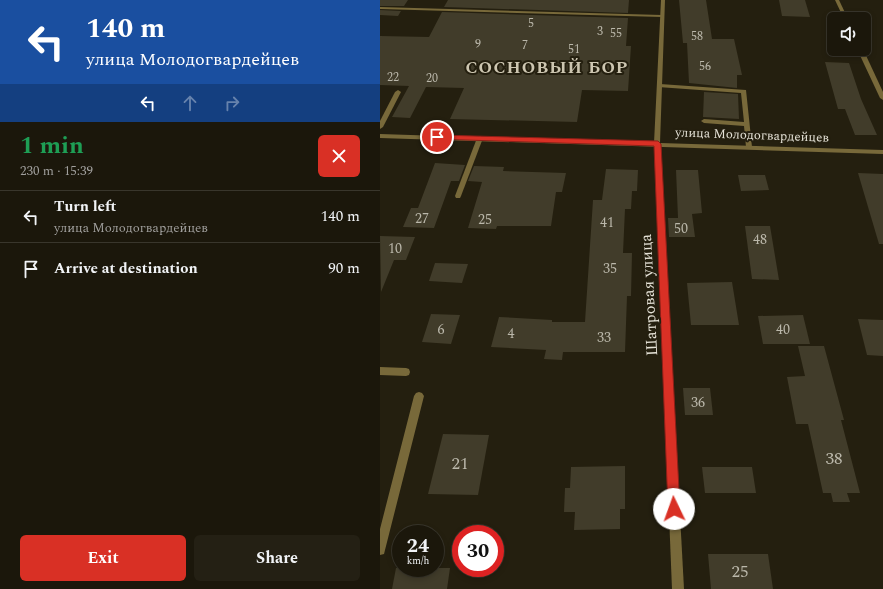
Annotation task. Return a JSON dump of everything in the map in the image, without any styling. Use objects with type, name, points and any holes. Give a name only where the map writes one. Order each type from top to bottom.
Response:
[{"type":"street","name":"Шатровая улица","points":[[663,0],[658,144],[678,589]]},
{"type":"street","points":[[836,0],[842,12]]},
{"type":"street","points":[[380,8],[662,16]]},
{"type":"street","points":[[863,56],[883,98]]},
{"type":"street","points":[[660,86],[744,91],[749,147]]},
{"type":"street","points":[[380,127],[398,92]]},
{"type":"street","points":[[704,120],[747,124]]},
{"type":"street","name":"улица Молодогвардейцев","points":[[380,136],[883,152]]},
{"type":"street","points":[[458,196],[480,138]]},
{"type":"street","points":[[380,371],[406,372]]},
{"type":"street","points":[[380,550],[419,396]]},
{"type":"building","points":[[380,0],[408,0],[404,6],[380,6]]},
{"type":"building","points":[[448,0],[629,0],[628,13],[444,7]]},
{"type":"building","points":[[679,0],[706,0],[712,39],[734,39],[742,75],[737,75],[737,88],[689,83],[687,43],[683,43]]},
{"type":"building","points":[[779,0],[805,0],[810,17],[782,16]]},
{"type":"building","points":[[380,10],[401,11],[398,16],[380,15]]},
{"type":"building","points":[[442,12],[628,18],[626,46],[631,46],[628,91],[582,90],[577,122],[450,119],[464,88],[426,87],[410,118],[392,117],[409,86],[380,85],[380,36],[429,37]]},
{"type":"building","points":[[825,62],[849,63],[861,99],[877,135],[855,135],[845,109],[838,109]]},
{"type":"building","points":[[704,92],[738,94],[739,119],[703,117]]},
{"type":"building","points":[[435,163],[465,165],[459,181],[451,181],[434,228],[403,227],[411,208],[418,208]]},
{"type":"building","points":[[474,166],[504,167],[503,171],[566,173],[562,192],[556,192],[551,226],[497,226],[496,229],[468,228],[482,182],[468,181]]},
{"type":"building","points":[[606,169],[638,170],[637,191],[632,191],[631,209],[625,209],[623,253],[632,253],[631,296],[627,296],[625,352],[563,352],[562,360],[544,359],[546,350],[491,347],[499,317],[552,320],[552,322],[585,322],[593,200],[602,200]]},
{"type":"building","points":[[676,170],[698,170],[702,213],[692,214],[695,237],[669,237],[668,218],[678,218]]},
{"type":"building","points":[[858,173],[883,174],[883,244],[879,244]]},
{"type":"building","points":[[738,175],[765,175],[769,190],[741,191]]},
{"type":"building","points":[[745,226],[770,226],[779,280],[752,279]]},
{"type":"building","points":[[380,236],[415,237],[406,260],[394,260],[381,292]]},
{"type":"building","points":[[435,263],[468,264],[462,283],[429,281]]},
{"type":"building","points":[[732,282],[739,325],[691,325],[687,283]]},
{"type":"building","points":[[431,314],[460,315],[451,344],[422,342]]},
{"type":"building","points":[[803,315],[810,344],[763,344],[758,316]]},
{"type":"building","points":[[858,319],[883,320],[883,356],[867,355]]},
{"type":"building","points":[[798,346],[824,346],[844,420],[841,420],[860,493],[847,493],[850,502],[833,502],[831,493],[823,493],[808,424],[796,424],[787,377],[805,376]]},
{"type":"building","points":[[683,388],[710,388],[713,415],[685,415]]},
{"type":"building","points":[[443,434],[489,435],[478,495],[428,494]]},
{"type":"building","points":[[625,466],[625,509],[620,509],[620,529],[574,530],[575,512],[564,512],[565,488],[570,488],[571,467]]},
{"type":"building","points":[[702,467],[752,467],[756,493],[705,493]]},
{"type":"building","points":[[708,554],[768,554],[773,589],[711,589]]},
{"type":"building","points":[[444,568],[450,568],[447,589],[392,589],[394,577],[444,577]]},
{"type":"district","name":"СОСНОВЫЙ БОР","points":[[547,68]]},
{"type":"route","points":[[437,137],[658,144],[674,509]]}]
